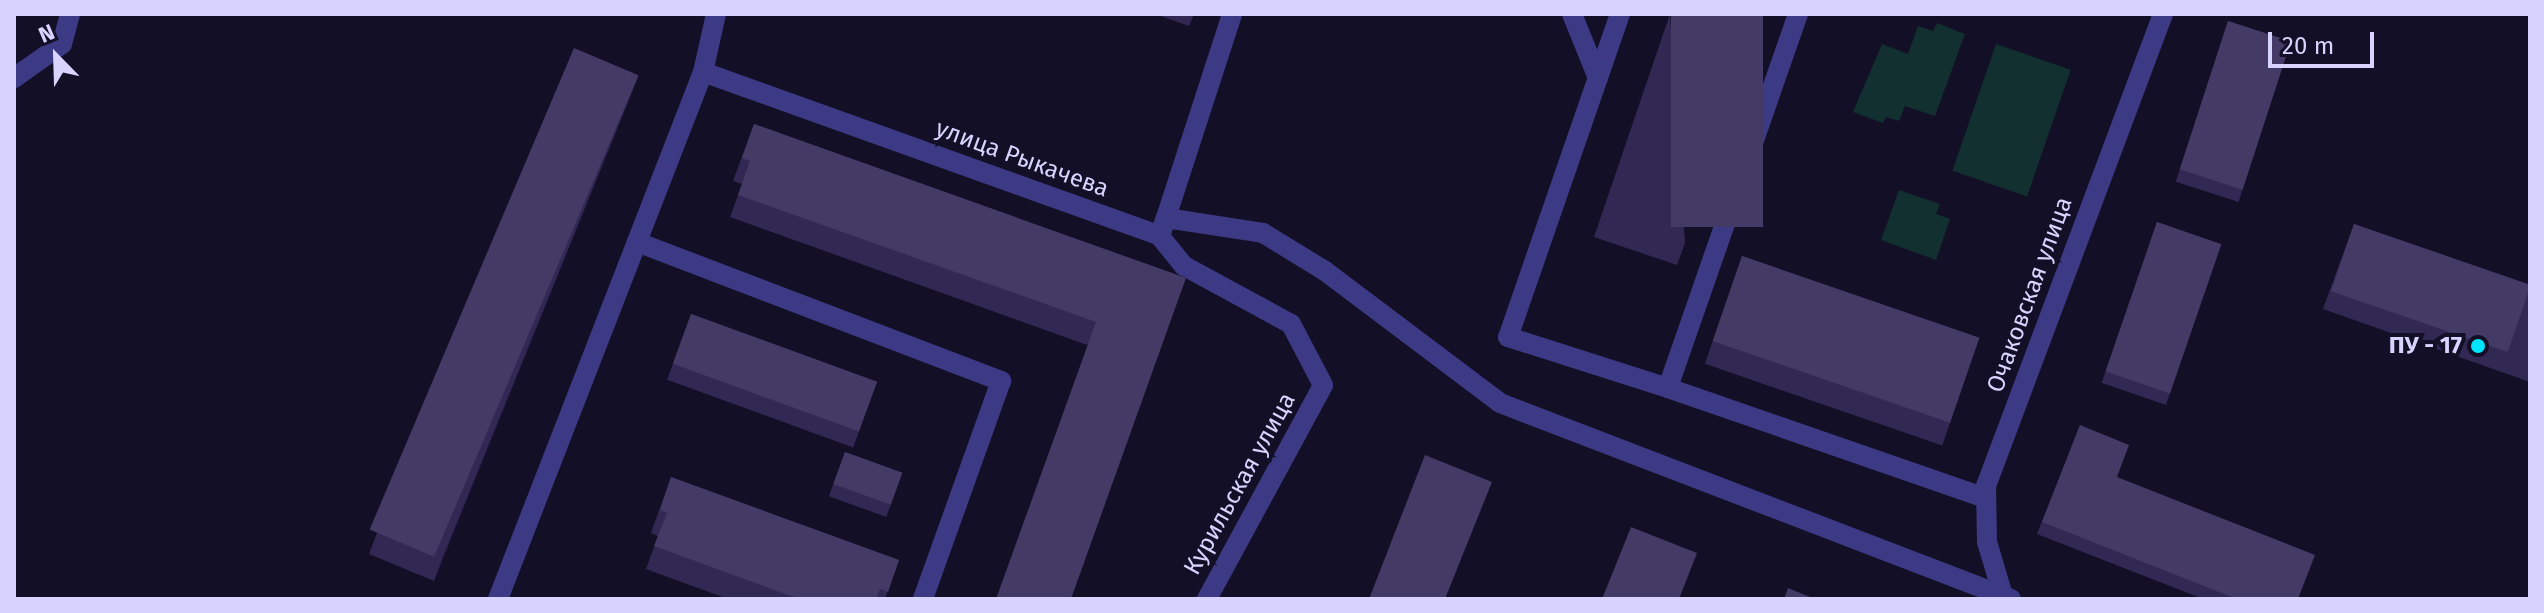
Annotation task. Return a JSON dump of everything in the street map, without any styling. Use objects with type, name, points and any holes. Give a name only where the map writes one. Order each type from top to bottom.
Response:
[{"type":"street","points":[[14,78],[62,44],[70,14]]},
{"type":"street","points":[[498,599],[703,72],[716,14]]},
{"type":"street","points":[[1160,236],[1232,14]]},
{"type":"street","points":[[1572,14],[1598,78]]},
{"type":"street","points":[[1620,14],[1508,337],[1668,388],[1986,498]]},
{"type":"street","points":[[1668,388],[1798,14]]},
{"type":"street","name":"Очаковская улица","points":[[2007,598],[1987,542],[1986,486],[2163,14]]},
{"type":"street","name":"улица Рыкачева","points":[[703,72],[1160,236]]},
{"type":"street","points":[[1160,236],[1166,218],[1263,233],[1325,271],[1500,403],[2007,598]]},
{"type":"street","name":"Курильская улица","points":[[1160,236],[1184,266],[1291,324],[1323,385],[1207,599]]},
{"type":"street","points":[[637,242],[1001,381],[923,599]]},
{"type":"green space","points":[[1937,23],[1965,34],[1935,116],[1905,106],[1899,121],[1886,117],[1883,123],[1853,112],[1882,44],[1908,54],[1918,26],[1933,31]]},
{"type":"green space","points":[[1996,44],[2071,70],[2027,196],[1952,171]]},
{"type":"green space","points":[[1899,190],[1940,204],[1936,214],[1950,219],[1936,260],[1881,240]]},
{"type":"building","points":[[1671,14],[1763,14],[1763,227],[1671,227]]},
{"type":"building","points":[[2228,21],[2291,41],[2243,190],[2180,169]]},
{"type":"building","points":[[574,48],[638,75],[434,557],[370,529]]},
{"type":"building","points":[[754,124],[1186,278],[1071,599],[996,599],[1096,322],[738,195],[750,161],[742,158]]},
{"type":"building","points":[[2157,222],[2221,244],[2170,394],[2106,371]]},
{"type":"building","name":"ПУ - 17","points":[[2354,224],[2530,285],[2508,352],[2331,291]]},
{"type":"building","points":[[1742,256],[1979,338],[1950,423],[1713,341]]},
{"type":"building","points":[[691,314],[877,382],[859,432],[673,364]]},
{"type":"building","points":[[2080,425],[2129,445],[2117,477],[2315,555],[2298,599],[2237,599],[2042,522]]},
{"type":"building","points":[[845,452],[902,473],[891,505],[833,484]]},
{"type":"building","points":[[1425,455],[1492,482],[1445,599],[1369,599]]},
{"type":"building","points":[[671,477],[899,560],[888,592],[880,589],[876,599],[799,599],[654,546],[667,513],[660,510]]},
{"type":"building","points":[[1631,527],[1697,553],[1679,599],[1602,599]]},
{"type":"building","points":[[1788,588],[1815,599],[1784,599]]},
{"type":"place","name":"ПУ - 17","points":[[2478,346]]}]
